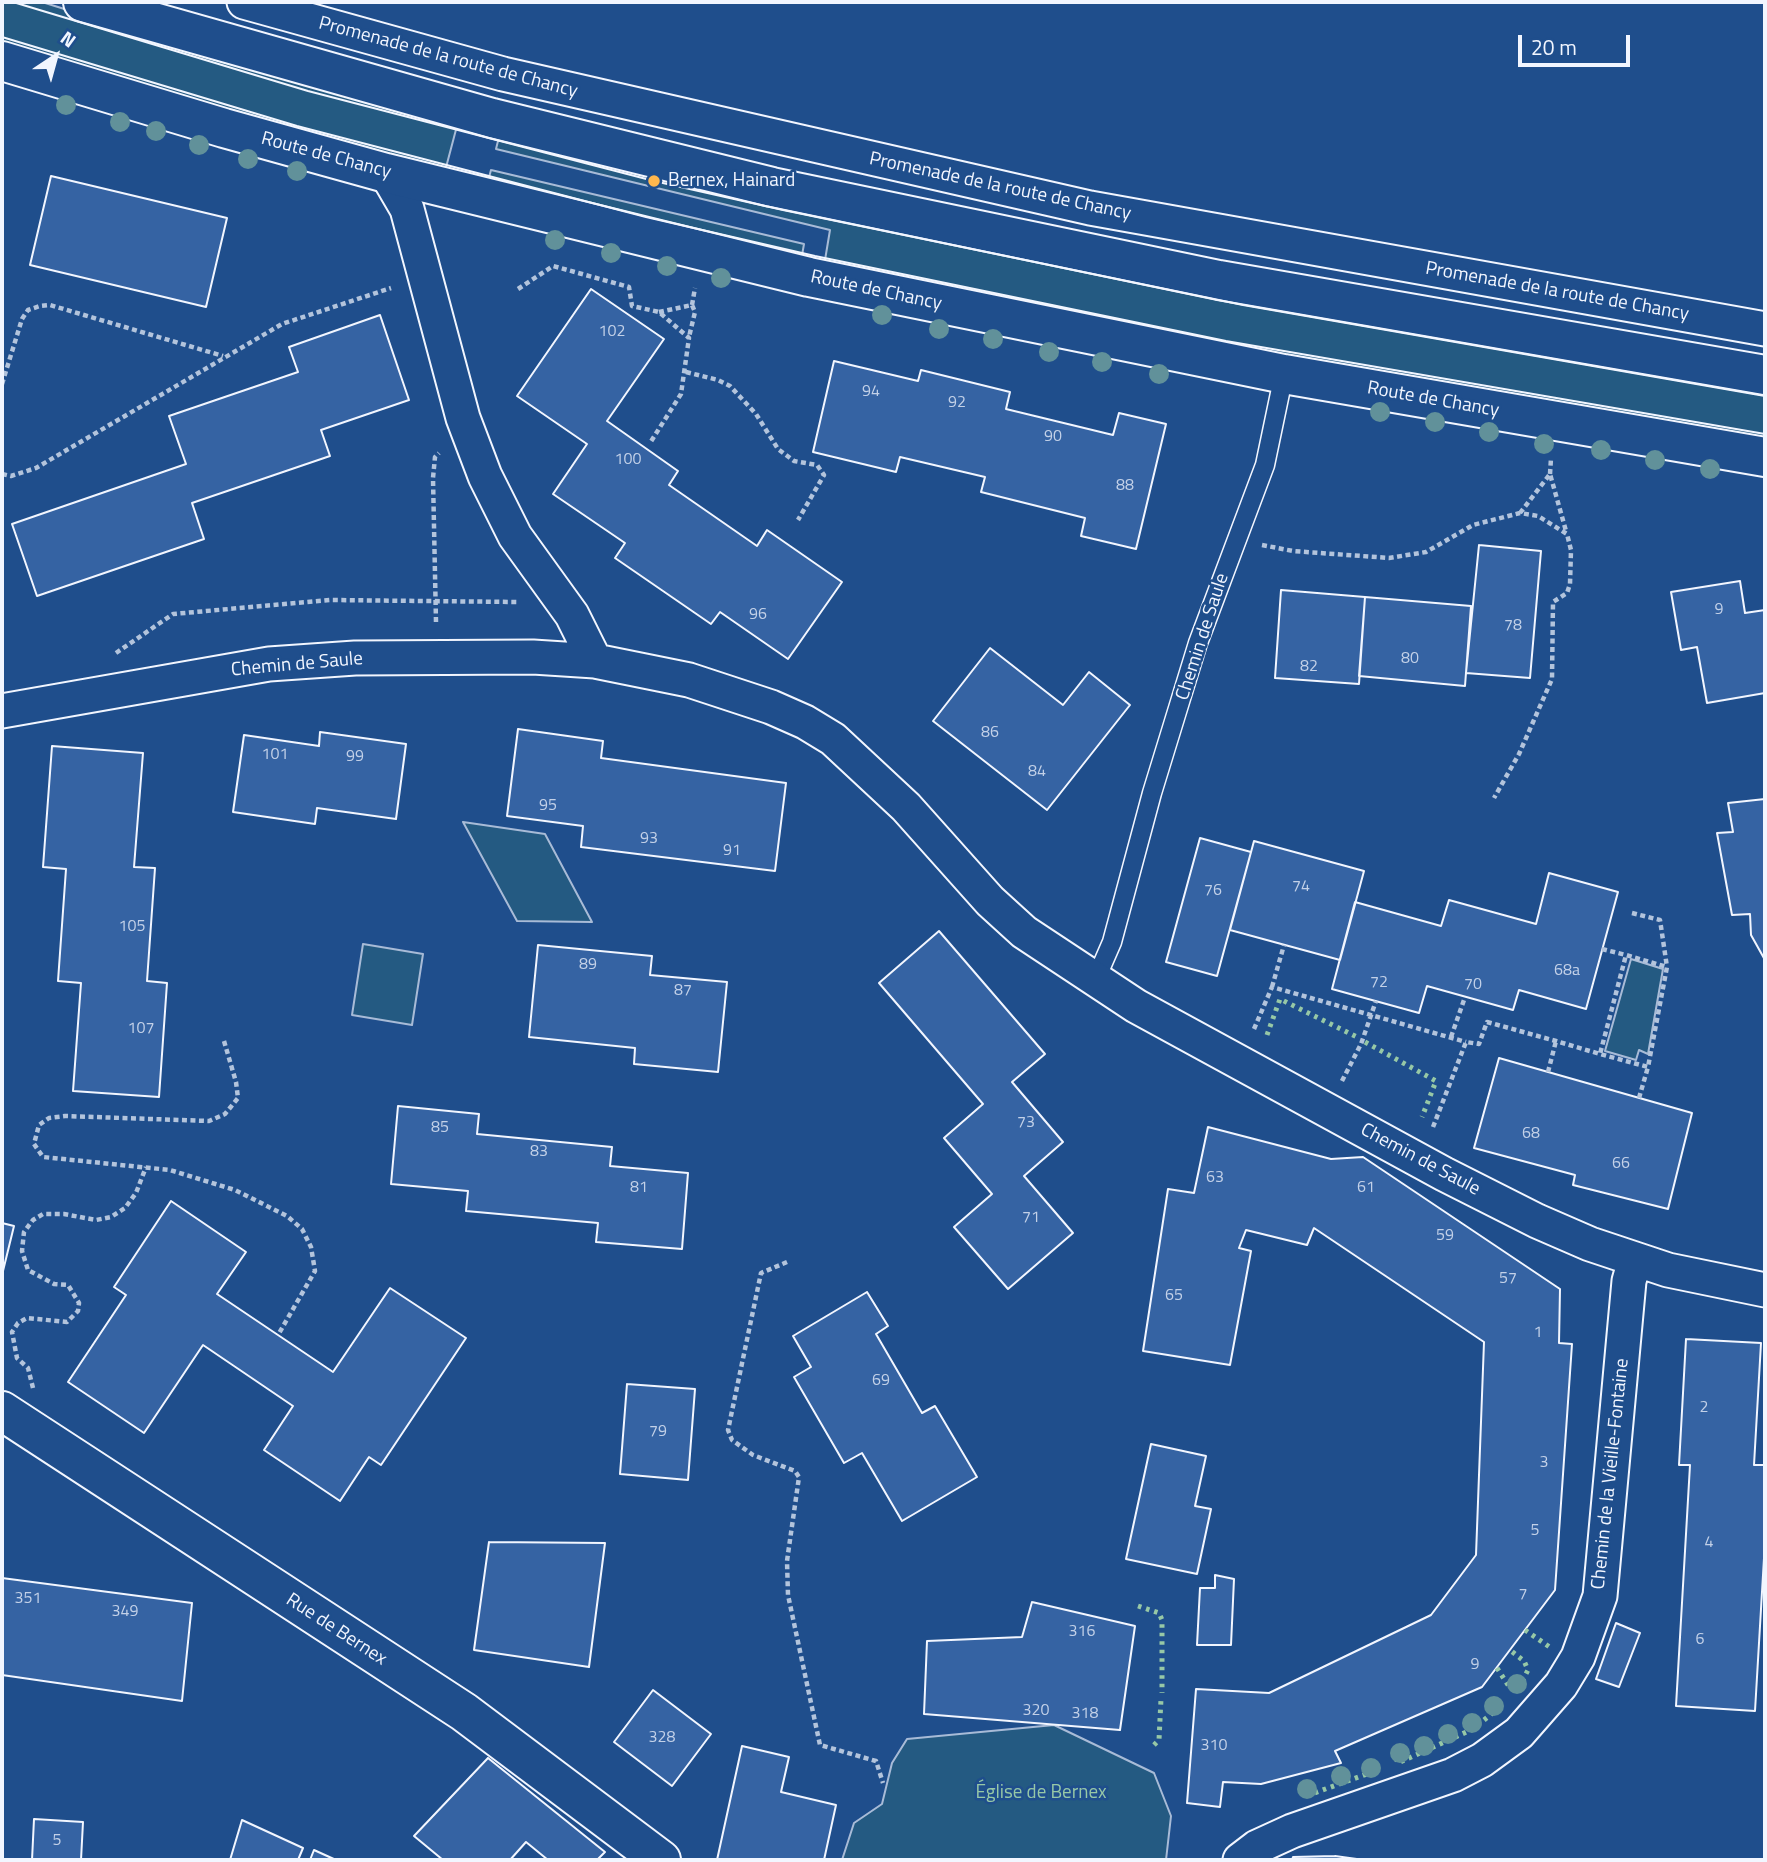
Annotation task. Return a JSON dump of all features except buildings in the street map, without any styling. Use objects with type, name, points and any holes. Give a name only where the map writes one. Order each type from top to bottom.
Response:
[{"type":"main road","points":[[83,2],[399,93],[772,187],[1219,280],[1765,375]]},
{"type":"main road","name":"Route de Chancy","points":[[2,61],[210,124],[386,173],[810,277],[1284,374],[1765,457]]},
{"type":"main road","name":"Rue de Bernex","points":[[8,1415],[464,1712],[515,1747],[655,1859]]},
{"type":"street","name":"Promenade de la route de Chancy","points":[[244,2],[516,78],[1090,208],[1765,329]]},
{"type":"street","points":[[386,173],[407,209],[463,418],[485,476],[515,536],[572,615],[595,661]]},
{"type":"street","name":"Chemin de Saule","points":[[2,711],[269,664],[416,657],[533,657],[595,661],[713,688],[771,707],[833,739],[906,807],[990,901],[1024,932],[1095,981],[1420,1161],[1537,1221],[1635,1260],[1668,1270],[1765,1290]]},
{"type":"street","name":"Chemin de la Vieille-Fontaine","points":[[1240,1860],[1272,1840],[1453,1775],[1482,1760],[1519,1733],[1561,1685],[1578,1657],[1600,1596],[1629,1281],[1635,1260]]},
{"type":"lane","name":"Chemin de Saule","points":[[1095,981],[1112,942],[1152,793],[1198,643],[1265,465],[1284,374]]},
{"type":"path","points":[[518,289],[553,266],[629,287],[632,306],[659,312],[689,338]]},
{"type":"path","points":[[2,474],[11,477],[36,468],[282,324],[426,277]]},
{"type":"path","points":[[650,443],[681,394],[695,312],[693,302],[659,312]]},
{"type":"path","points":[[2,384],[22,319],[29,310],[40,306],[50,305],[224,356]]},
{"type":"path","points":[[685,372],[730,386],[756,414],[778,449],[794,460],[817,465],[824,475],[798,520]]},
{"type":"path","points":[[1494,798],[1519,754],[1552,679],[1553,602],[1567,593],[1570,584],[1571,550],[1550,474],[1551,465]]},
{"type":"path","points":[[1520,513],[1550,474]]},
{"type":"path","points":[[1238,540],[1293,551],[1389,558],[1426,552],[1472,525],[1520,513],[1557,525],[1567,534]]},
{"type":"path","points":[[114,654],[173,614],[330,600],[522,602]]},
{"type":"path","points":[[1632,913],[1660,920],[1667,967],[1648,1068],[1639,1098]]},
{"type":"path","points":[[1240,1063],[1272,987],[1284,945]]},
{"type":"path","points":[[1602,949],[1667,967]]},
{"type":"path","points":[[1600,1054],[1626,955]]},
{"type":"path","points":[[1272,987],[1479,1045],[1487,1022],[1648,1068]]},
{"type":"path","points":[[1451,1037],[1465,997]]},
{"type":"path","points":[[1326,1109],[1361,1044],[1376,1001]]},
{"type":"path","points":[[224,1041],[238,1098],[225,1114],[209,1121],[65,1116],[49,1118],[39,1125],[34,1133],[34,1144],[43,1157],[170,1170],[234,1190],[269,1206],[302,1228],[311,1247],[315,1271],[278,1335]]},
{"type":"path","points":[[1548,1072],[1556,1041]]},
{"type":"path","points":[[1420,1161],[1466,1042]]},
{"type":"path","points":[[8,1415],[32,1390],[33,1379],[29,1368],[17,1357],[12,1332],[18,1323],[27,1318],[67,1322],[78,1311],[79,1303],[68,1285],[54,1284],[28,1270],[22,1251],[24,1232],[33,1220],[44,1214],[64,1214],[96,1220],[111,1217],[125,1208],[136,1193],[146,1167]]},
{"type":"path","points":[[787,1262],[761,1273],[728,1430],[732,1440],[752,1455],[795,1471],[799,1477],[787,1561],[788,1595],[820,1745],[876,1760],[883,1783]]},
{"type":"green space","points":[[2,2],[42,2],[138,32],[458,122],[444,175],[2,46]]},
{"type":"green space","points":[[500,133],[1765,388],[1765,442],[1478,394],[824,266],[830,230],[496,149]]},
{"type":"green space","points":[[491,170],[804,244],[801,261],[487,185]]},
{"type":"green space","points":[[463,822],[545,834],[592,922],[517,921]]},
{"type":"green space","points":[[363,944],[423,954],[412,1025],[352,1015]]},
{"type":"green space","points":[[1631,959],[1663,969],[1648,1054],[1639,1050],[1636,1060],[1605,1051]]},
{"type":"green space","name":"Église de Bernex","points":[[1054,1725],[1154,1773],[1171,1816],[1166,1860],[842,1860],[854,1823],[882,1804],[892,1763],[907,1739]]},
{"type":"tram line","points":[[13,2],[308,91],[654,181],[1243,305],[1765,396]]},
{"type":"tram line","points":[[2,37],[297,126],[646,217],[815,256],[1226,341],[1765,434]]},
{"type":"hedge","points":[[1267,1035],[1280,999],[1357,1037]]},
{"type":"hedge","points":[[1365,1042],[1436,1081],[1422,1117]]},
{"type":"hedge","points":[[1138,1606],[1159,1613],[1162,1620],[1162,1693]]},
{"type":"hedge","points":[[1525,1630],[1551,1648]]},
{"type":"hedge","points":[[1497,1668],[1510,1688],[1517,1691],[1528,1670],[1524,1661],[1510,1650]]},
{"type":"hedge","points":[[1154,1745],[1159,1740],[1161,1699]]},
{"type":"hedge","points":[[1396,1758],[1398,1763],[1473,1729],[1500,1707],[1496,1701]]},
{"type":"hedge","points":[[1303,1789],[1306,1796],[1378,1770],[1375,1766]]},
{"type":"place","name":"Bernex, Hainard","points":[[654,181]]}]
